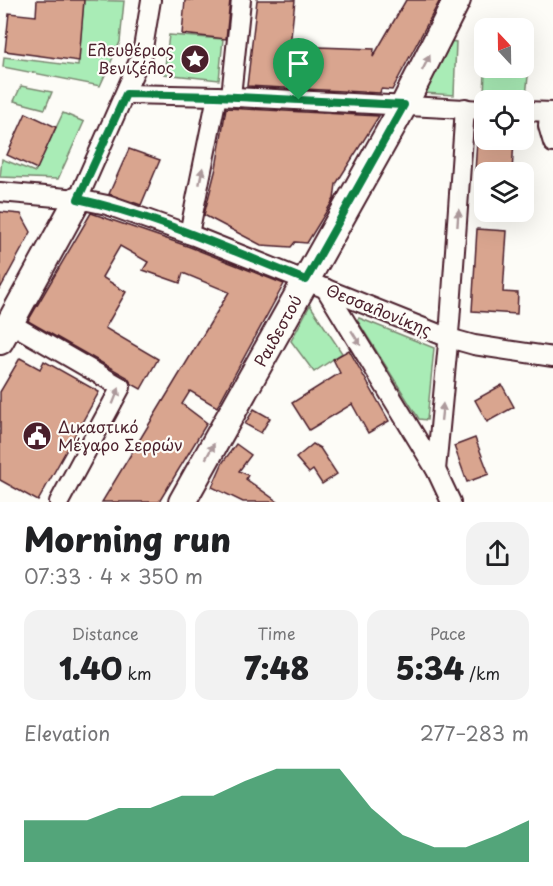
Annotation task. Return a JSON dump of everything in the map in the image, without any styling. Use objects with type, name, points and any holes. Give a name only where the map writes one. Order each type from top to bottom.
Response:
[{"type":"main road","name":"Ραιδεστού","points":[[182,502],[316,284],[457,0]]},
{"type":"main road","points":[[5,332],[78,199]]},
{"type":"street","points":[[78,199],[142,54],[151,0]]},
{"type":"street","points":[[189,234],[224,96],[241,0]]},
{"type":"street","points":[[126,94],[224,96],[474,109]]},
{"type":"street","points":[[436,470],[449,338],[465,108]]},
{"type":"street","points":[[534,111],[551,112],[548,126],[553,143]]},
{"type":"street","name":"Θεσσαλονίκης","points":[[0,192],[78,199],[107,205],[189,234],[449,338],[474,345],[553,357]]},
{"type":"street","points":[[316,284],[436,470],[451,502]]},
{"type":"street","points":[[5,332],[121,387],[59,502]]},
{"type":"green space","points":[[84,0],[124,1],[120,42],[100,86],[3,67],[4,57],[78,66]]},
{"type":"green space","points":[[169,35],[223,39],[219,80],[164,74]]},
{"type":"green space","points":[[450,41],[456,42],[454,95],[423,93]]},
{"type":"green space","points":[[485,78],[528,78],[527,90],[484,90]]},
{"type":"green space","points":[[21,86],[52,92],[45,109],[14,101]]},
{"type":"green space","points":[[63,113],[84,122],[58,179],[0,177],[2,159],[35,172]]},
{"type":"green space","points":[[310,305],[342,353],[314,372],[291,341]]},
{"type":"green space","points":[[359,318],[434,348],[427,420],[419,419],[357,320]]},
{"type":"building","points":[[37,0],[84,0],[79,61],[5,51],[9,13],[36,16]]},
{"type":"building","points":[[185,0],[230,0],[226,39],[182,34]]},
{"type":"building","points":[[257,0],[295,0],[290,46],[374,49],[373,57],[406,0],[440,0],[392,90],[381,89],[380,93],[247,86]]},
{"type":"building","points":[[226,108],[379,116],[336,184],[334,199],[307,243],[295,242],[291,247],[261,245],[204,215],[216,168]]},
{"type":"building","points":[[26,113],[56,127],[37,169],[7,155]]},
{"type":"building","points":[[129,149],[160,160],[141,205],[109,194]]},
{"type":"building","points":[[476,150],[513,150],[513,162],[476,162]]},
{"type":"building","points":[[0,212],[21,214],[31,232],[0,289]]},
{"type":"building","points":[[91,213],[190,247],[284,284],[217,407],[190,391],[182,404],[207,423],[159,502],[102,502],[229,292],[183,273],[180,283],[143,270],[148,262],[120,246],[102,277],[126,292],[105,328],[158,359],[141,389],[132,384],[127,377],[28,321]]},
{"type":"building","points":[[477,229],[507,231],[503,292],[518,293],[517,314],[472,311]]},
{"type":"building","points":[[349,350],[389,421],[368,433],[352,404],[309,430],[292,403],[340,373],[333,359]]},
{"type":"building","name":"Δικαστικό Μέγαρο Σερρών","points":[[20,358],[40,369],[44,361],[99,392],[38,501],[0,480],[0,392]]},
{"type":"building","points":[[502,385],[514,407],[487,422],[475,400]]},
{"type":"building","points":[[254,409],[270,418],[261,433],[245,424]]},
{"type":"building","points":[[475,438],[489,474],[467,482],[454,446]]},
{"type":"building","points":[[236,444],[251,455],[239,471],[248,475],[246,479],[278,502],[243,502],[212,487],[223,462]]},
{"type":"building","points":[[313,444],[320,448],[337,474],[322,484],[313,470],[309,473],[296,458]]},
{"type":"place","name":"Ελευθέριος Βενιζέλος","points":[[195,59]]},
{"type":"place","name":"Δικαστικό Μέγαρο Σερρών","points":[[37,436]]},
{"type":"route","points":[[126,94],[299,100],[404,105],[306,280],[189,234],[107,205],[78,199],[126,94]]}]
